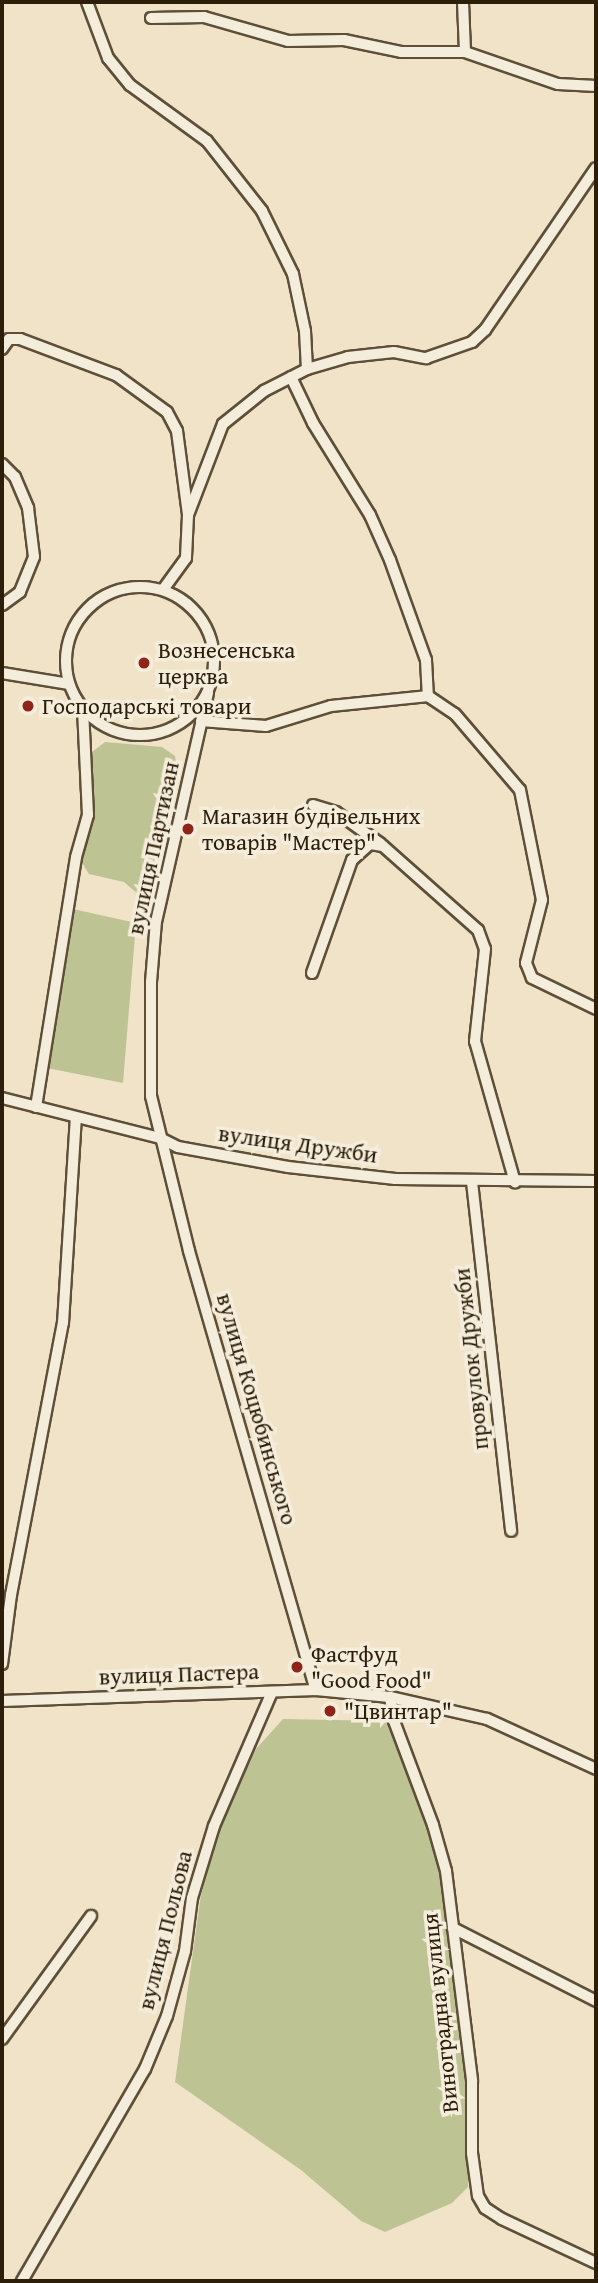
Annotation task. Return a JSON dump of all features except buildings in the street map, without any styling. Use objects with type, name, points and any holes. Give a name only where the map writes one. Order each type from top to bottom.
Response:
[{"type":"street","points":[[87,2],[108,58],[130,85],[207,141],[262,211],[293,274],[305,331],[307,369]]},
{"type":"street","points":[[463,2],[465,52]]},
{"type":"street","points":[[151,18],[204,17],[288,41],[344,40],[401,52],[465,52],[558,84],[596,86]]},
{"type":"street","points":[[188,515],[223,424],[264,391],[307,369],[348,357],[394,352],[426,358],[472,342],[485,330],[596,168]]},
{"type":"street","points":[[2,349],[9,339],[20,339],[116,375],[130,388],[160,404],[177,431],[188,515],[186,558],[163,590]]},
{"type":"street","points":[[291,377],[313,422],[364,503],[390,560],[397,590],[422,645],[428,696]]},
{"type":"street","points":[[2,464],[15,477],[28,508],[34,557],[20,592],[2,606]]},
{"type":"street","points":[[119,590],[163,590],[189,604],[209,632],[215,659],[208,693],[184,721],[148,735],[112,730],[83,709],[69,684],[67,645],[88,608],[119,590]]},
{"type":"street","points":[[2,673],[69,684]]},
{"type":"street","name":"вулиця Партизан","points":[[160,1138],[151,1097],[156,921],[208,693]]},
{"type":"street","points":[[201,720],[266,726],[320,708],[428,696],[455,714],[520,790],[542,900],[526,962],[532,978],[596,1009]]},
{"type":"street","points":[[36,1107],[76,856],[89,815],[83,709]]},
{"type":"street","points":[[313,805],[336,812],[383,846],[483,938],[485,960],[475,1041],[515,1182]]},
{"type":"street","points":[[312,973],[352,860],[370,844],[383,846]]},
{"type":"street","name":"вулиця Дружби","points":[[2,1098],[160,1138],[178,1147],[288,1167],[472,1182],[596,1181]]},
{"type":"street","points":[[2,1664],[10,1595],[63,1323],[76,1118]]},
{"type":"street","name":"вулиця Коцюбинського","points":[[160,1138],[316,1690]]},
{"type":"street","name":"провулок Дружби","points":[[472,1182],[511,1531]]},
{"type":"street","name":"вулиця Пастера","points":[[2,1700],[316,1690],[390,1697],[487,1719],[596,1769]]},
{"type":"street","name":"вулиця Польова","points":[[22,2281],[145,2069],[185,1951],[192,1898],[214,1826],[272,1692]]},
{"type":"street","name":"Виноградна вулиця","points":[[390,1697],[394,1721],[433,1825],[453,1928],[472,2081],[472,2154],[478,2196],[485,2208],[502,2219],[596,2263]]},
{"type":"street","points":[[2,2039],[91,1916]]},
{"type":"street","points":[[453,1928],[596,2001]]},
{"type":"green space","points":[[105,742],[162,747],[175,756],[177,769],[146,901],[124,882],[89,874],[81,861],[92,752]]},
{"type":"green space","points":[[73,909],[136,923],[123,1083],[47,1068]]},
{"type":"green space","points":[[283,1719],[385,1721],[412,1777],[436,1853],[457,1977],[468,2089],[468,2187],[452,2203],[385,2232],[361,2221],[301,2170],[175,2082],[200,1901],[217,1832],[256,1749]]},
{"type":"place","name":"Вознесенська церква","points":[[144,663]]},
{"type":"place","name":"Господарські товари","points":[[28,706]]},
{"type":"place","name":"Магазин будівельних товарів \"Мастер\"","points":[[188,829]]},
{"type":"place","name":"Фастфуд \"Good Food\"","points":[[297,1667]]},
{"type":"place","name":"\"Цвинтар\"","points":[[330,1711]]}]
